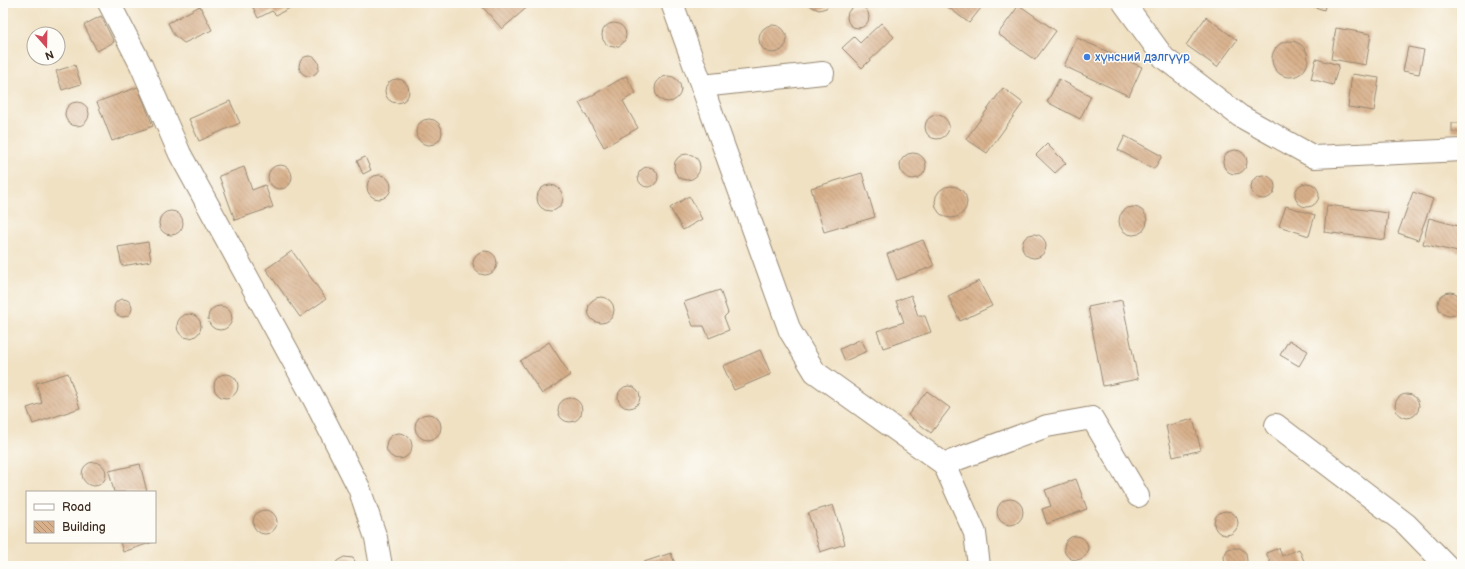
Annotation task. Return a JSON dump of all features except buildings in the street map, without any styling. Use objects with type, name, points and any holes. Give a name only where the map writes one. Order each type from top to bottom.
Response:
[{"type":"street","points":[[109,3],[141,66],[180,154],[315,401],[359,488],[376,538],[381,566]]},
{"type":"street","points":[[672,3],[790,331],[815,372],[944,464],[975,533],[979,566]]},
{"type":"street","points":[[1124,3],[1164,58],[1240,116],[1314,157],[1462,150]]},
{"type":"street","points":[[702,86],[823,74]]},
{"type":"street","points":[[944,464],[1047,426],[1092,418],[1138,496]]},
{"type":"street","points":[[1276,424],[1406,524],[1447,566]]},
{"type":"place","name":"хүнсний дэлгүүр","points":[[1087,57]]}]
